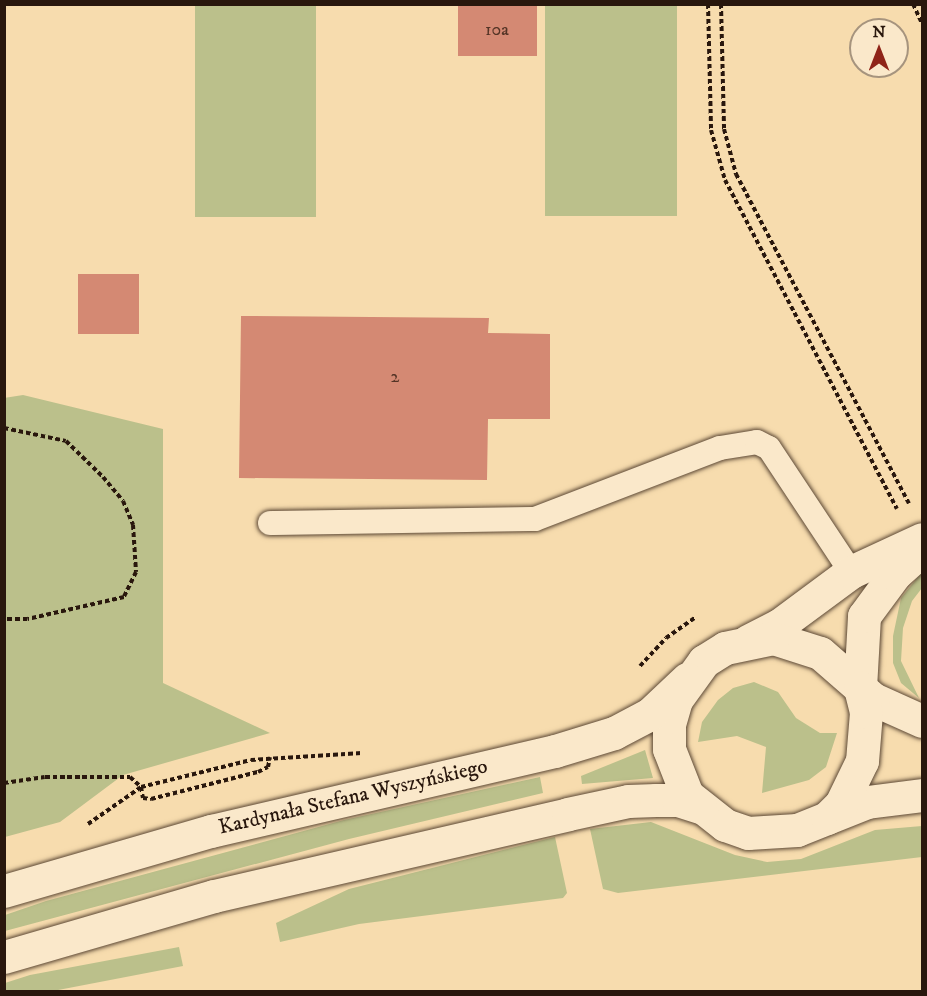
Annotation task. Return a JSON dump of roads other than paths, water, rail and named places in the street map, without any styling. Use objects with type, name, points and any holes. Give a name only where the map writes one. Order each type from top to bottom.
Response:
[{"type":"main road","points":[[922,539],[851,572],[828,586],[778,626],[748,641],[725,648],[687,679],[676,700],[669,724],[669,749],[676,772],[687,795],[725,825],[748,833],[773,834],[822,822],[867,802],[922,795]]},
{"type":"main road","points":[[822,822],[841,804],[862,761],[866,712],[860,688],[864,616],[895,574],[922,550]]},
{"type":"main road","points":[[748,641],[773,639],[797,644],[820,653],[873,699],[922,721]]},
{"type":"main road","name":"Kardynała Stefana Wyszyńskiego","points":[[4,891],[211,831],[555,751],[614,733],[650,714],[687,679]]},
{"type":"main road","points":[[4,957],[214,896],[568,814],[638,800],[678,800],[700,807]]},
{"type":"lane","points":[[270,523],[535,519],[720,448],[758,442],[769,448],[851,572]]}]
